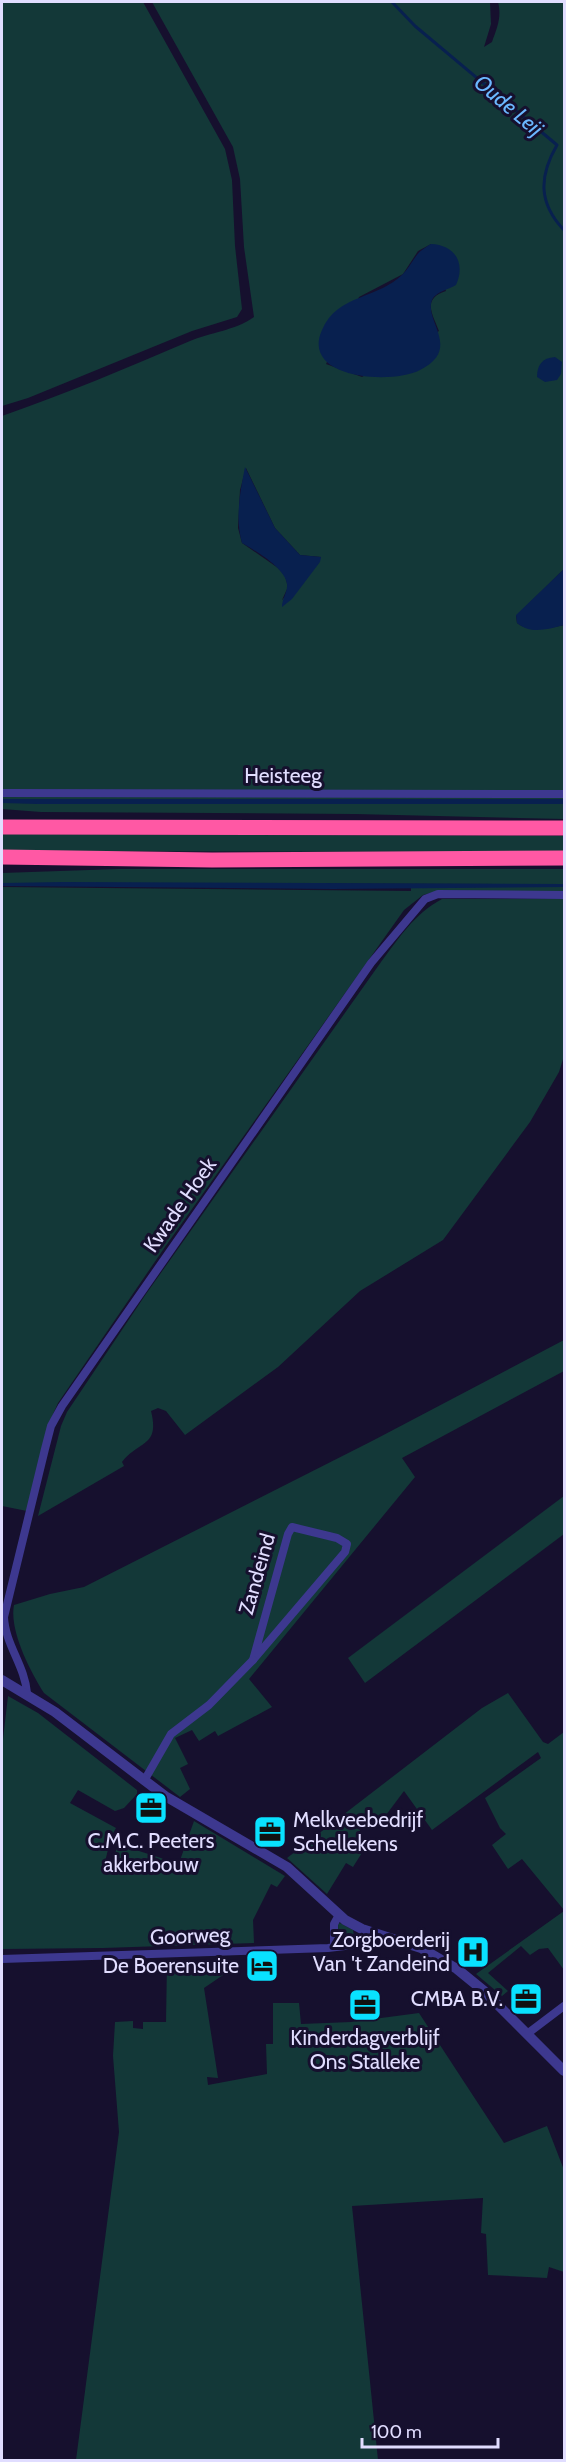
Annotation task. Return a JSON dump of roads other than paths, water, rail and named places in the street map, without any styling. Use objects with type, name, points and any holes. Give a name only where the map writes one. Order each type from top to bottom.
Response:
[{"type":"highway","points":[[2,827],[564,828]]},
{"type":"highway","points":[[2,857],[212,860],[564,858]]},
{"type":"street","name":"Heisteeg","points":[[2,793],[564,794]]},
{"type":"street","name":"Kwade Hoek","points":[[27,1693],[26,1682],[6,1632],[4,1617],[51,1426],[62,1406],[371,963],[425,899],[438,894],[564,895]]},
{"type":"street","name":"Zandeind","points":[[144,1781],[166,1739],[209,1705],[253,1660],[345,1552],[347,1544],[337,1538],[292,1527],[253,1660]]},
{"type":"street","points":[[2,1680],[55,1712],[144,1781],[180,1805],[287,1867],[339,1915],[376,1934],[413,1945],[457,1969],[484,1991],[564,2071]]},
{"type":"street","points":[[334,1947],[334,1924],[339,1915]]},
{"type":"street","name":"Goorweg","points":[[2,1959],[334,1947],[362,1944],[376,1934]]},
{"type":"street","points":[[527,2034],[564,2006]]},
{"type":"water","points":[[431,244],[439,245],[452,252],[460,269],[456,285],[433,298],[432,315],[440,343],[439,352],[433,361],[407,375],[371,377],[352,374],[336,368],[324,359],[319,346],[322,330],[329,318],[348,303],[393,282],[403,274],[421,251]]},
{"type":"water","points":[[555,357],[562,362],[561,374],[557,380],[545,382],[537,377],[539,366],[547,359]]},
{"type":"water","points":[[245,467],[275,528],[300,555],[321,557],[320,562],[292,599],[282,607],[287,587],[285,578],[269,560],[242,543],[239,515]]},
{"type":"water","points":[[564,569],[564,625],[534,630],[522,627],[517,623],[516,615]]},
{"type":"water","points":[[2,799],[564,799],[564,804],[37,804],[2,803]]},
{"type":"water","points":[[2,883],[564,884],[564,887],[333,889],[2,886]]},
{"type":"waterway","name":"Oude Leij","points":[[392,2],[415,26],[557,145],[544,178],[544,189],[549,210],[564,230]]},
{"type":"place","name":"C.M.C. Peeters akkerbouw","points":[[151,1808]]},
{"type":"place","name":"Melkveebedrijf Schellekens","points":[[270,1832]]},
{"type":"place","name":"Zorgboerderij Van 't Zandeind","points":[[473,1952]]},
{"type":"place","name":"De Boerensuite","points":[[262,1966]]},
{"type":"place","name":"CMBA B.V.","points":[[526,1999]]},
{"type":"place","name":"Kinderdagverblijf Ons Stalleke","points":[[365,2005]]}]
